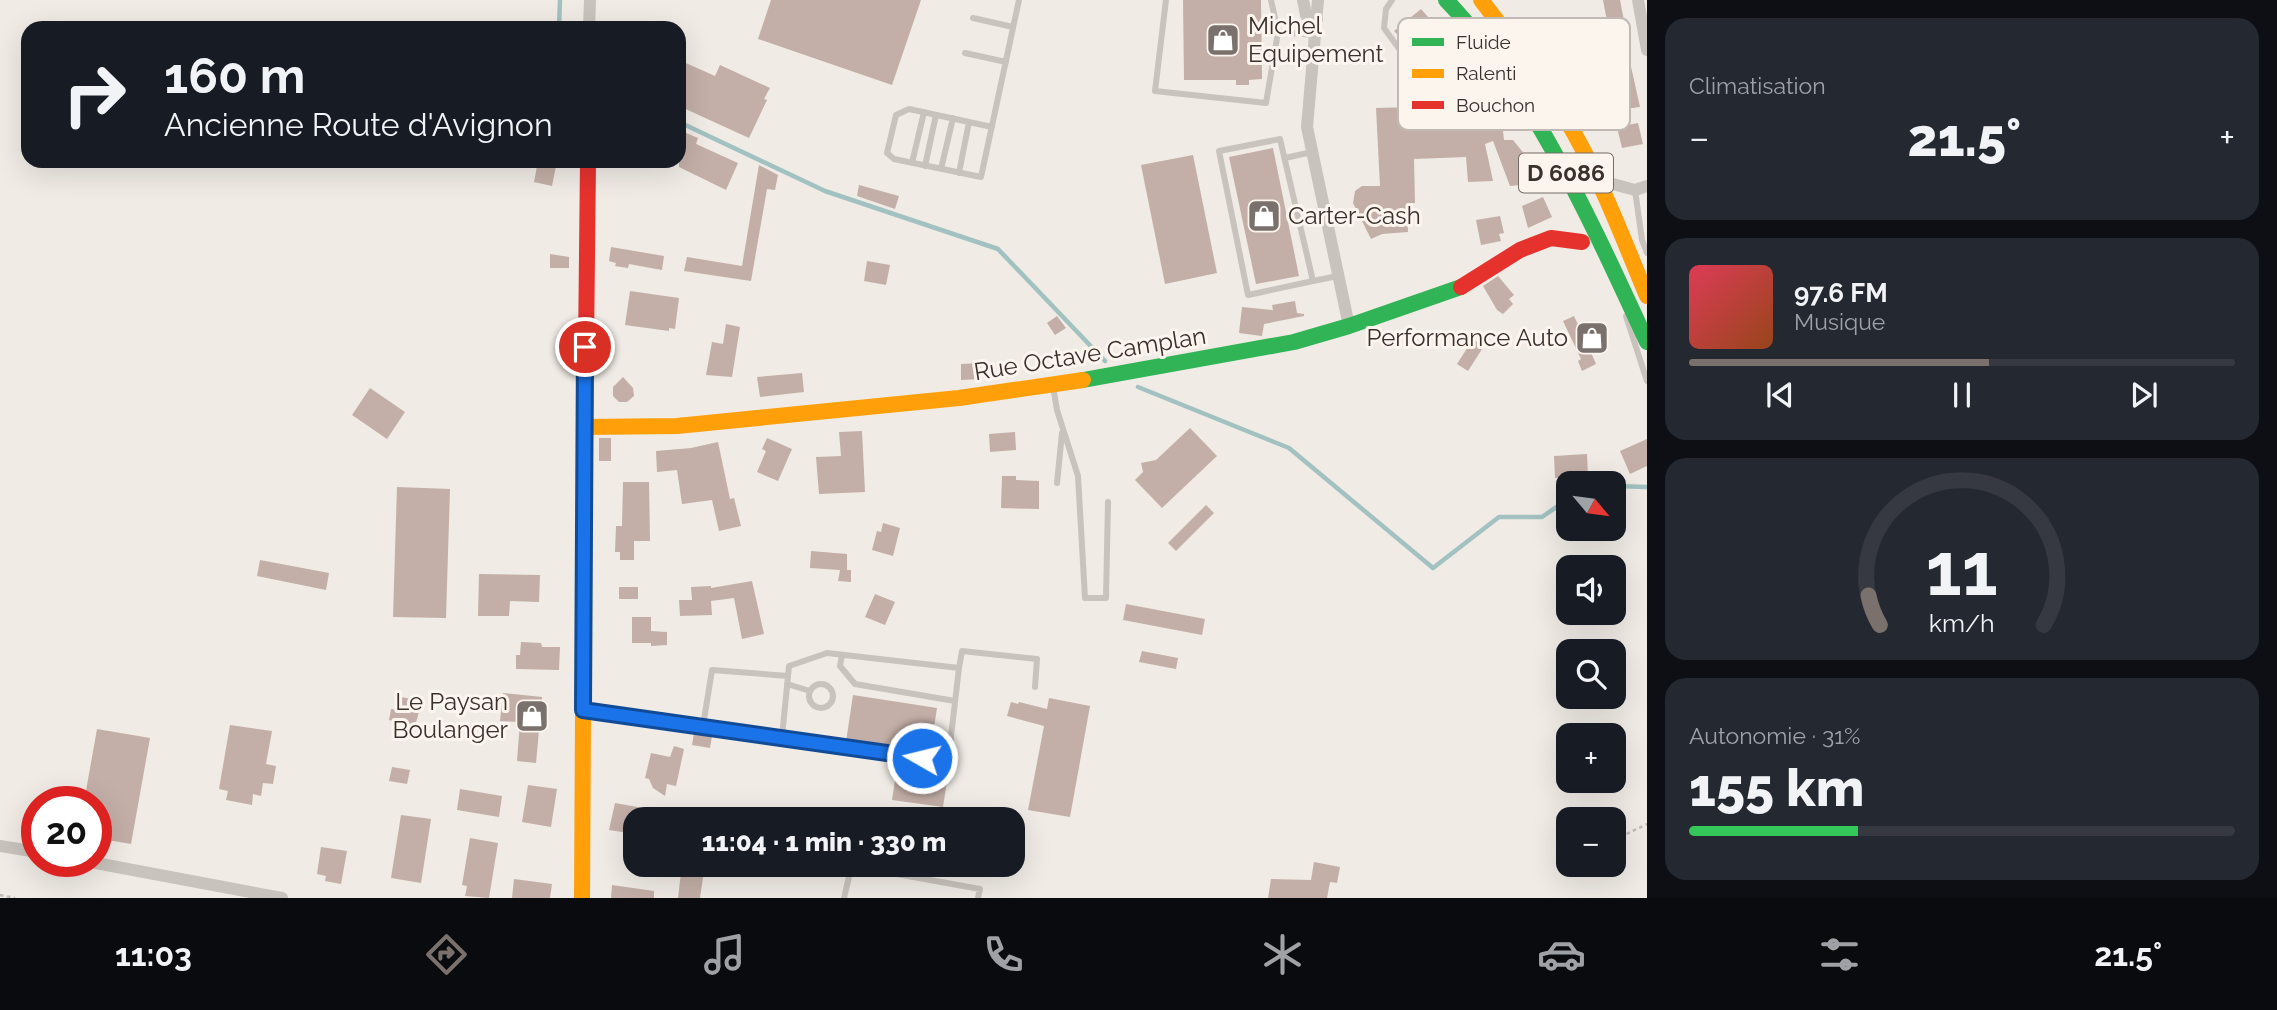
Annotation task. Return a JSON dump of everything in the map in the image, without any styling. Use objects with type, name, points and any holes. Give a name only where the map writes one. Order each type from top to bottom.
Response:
[{"type":"street","points":[[589,21],[590,0]]},
{"type":"street","points":[[1303,0],[1306,15],[1315,29]]},
{"type":"street","points":[[1318,0],[1307,127],[1349,326]]},
{"type":"street","points":[[1315,29],[1326,0]]},
{"type":"street","name":"D 6086","points":[[1446,0],[1461,18]]},
{"type":"street","name":"D 6086","points":[[1481,0],[1495,18]]},
{"type":"street","points":[[1637,0],[1647,50]]},
{"type":"street","name":"D 6086","points":[[1541,130],[1605,247],[1647,342]]},
{"type":"street","name":"D 6086","points":[[1572,130],[1598,180],[1647,296]]},
{"type":"street","points":[[582,898],[587,168]]},
{"type":"street","points":[[1598,180],[1641,188]]},
{"type":"street","name":"Rue Octave Camplan","points":[[584,427],[677,426],[958,398],[1294,342],[1349,326],[1465,285],[1520,250],[1551,238],[1582,242]]},
{"type":"street","points":[[0,846],[21,849]]},
{"type":"street","points":[[112,866],[282,898]]},
{"type":"lane","points":[[992,127],[909,109],[896,115],[887,153],[894,159],[981,177],[992,127],[1006,62],[1019,0]]},
{"type":"lane","points":[[1166,0],[1155,91],[1266,103],[1278,32],[1271,0]]},
{"type":"lane","points":[[1392,0],[1386,9],[1384,28],[1398,47]]},
{"type":"lane","points":[[973,18],[1013,27]]},
{"type":"lane","points":[[1278,32],[1315,29]]},
{"type":"lane","points":[[965,53],[1006,62]]},
{"type":"lane","points":[[912,163],[923,112]]},
{"type":"lane","points":[[925,166],[936,115]]},
{"type":"lane","points":[[941,169],[953,118]]},
{"type":"lane","points":[[958,173],[969,122]]},
{"type":"lane","points":[[1313,281],[1280,139],[1219,151],[1248,295],[1338,276]]},
{"type":"lane","points":[[1285,158],[1312,152]]},
{"type":"lane","points":[[1641,188],[1642,240],[1647,253]]},
{"type":"lane","points":[[1605,247],[1647,381]]},
{"type":"lane","points":[[1053,384],[1078,476],[1085,598],[1106,598],[1108,502]]},
{"type":"lane","points":[[1057,483],[1063,427]]},
{"type":"lane","points":[[583,710],[948,762],[962,651],[1037,659],[1035,687]]},
{"type":"lane","points":[[782,737],[789,666],[827,653],[959,668]]},
{"type":"lane","points":[[842,655],[841,666],[855,684],[955,701]]},
{"type":"lane","points":[[703,726],[712,670],[788,680],[810,691]]},
{"type":"lane","points":[[844,898],[849,877]]},
{"type":"lane","points":[[916,877],[979,889],[978,898]]},
{"type":"path","points":[[1626,834],[1647,824]]},
{"type":"path","points":[[0,895],[15,898]]},
{"type":"building","points":[[771,0],[921,0],[892,85],[758,39]]},
{"type":"building","name":"Michel Equipement","points":[[1183,0],[1261,0],[1262,79],[1249,80],[1249,85],[1236,85],[1236,80],[1184,80]]},
{"type":"building","points":[[1603,0],[1620,0],[1623,18],[1606,18]]},
{"type":"building","points":[[1421,9],[1429,18],[1410,18]]},
{"type":"building","points":[[1630,62],[1640,107],[1630,108]]},
{"type":"building","points":[[686,63],[715,76],[720,65],[770,88],[749,138],[686,109]]},
{"type":"building","points":[[1398,107],[1398,130],[1503,130],[1504,140],[1513,140],[1526,156],[1532,172],[1532,184],[1510,186],[1493,141],[1485,144],[1493,181],[1468,182],[1466,157],[1414,159],[1415,203],[1407,203],[1408,232],[1382,234],[1371,239],[1353,203],[1355,191],[1362,186],[1380,186],[1376,108]]},
{"type":"building","points":[[1638,123],[1643,144],[1622,148],[1618,130],[1630,130],[1630,125]]},
{"type":"building","points":[[686,133],[698,138],[696,144],[738,163],[726,190],[681,168],[686,168]]},
{"type":"building","name":"Carter-Cash","points":[[1273,148],[1299,276],[1256,284],[1229,157]]},
{"type":"building","points":[[1193,155],[1217,273],[1165,284],[1141,165]]},
{"type":"building","points":[[759,165],[778,175],[775,190],[767,189],[751,281],[684,271],[687,257],[742,266]]},
{"type":"building","points":[[537,168],[556,168],[552,186],[534,182]]},
{"type":"building","points":[[859,185],[899,196],[895,209],[857,196]]},
{"type":"building","points":[[1543,197],[1552,217],[1528,228],[1522,206]]},
{"type":"building","points":[[1500,216],[1504,233],[1499,234],[1501,241],[1481,245],[1476,220]]},
{"type":"building","points":[[611,247],[664,256],[662,270],[629,264],[628,268],[615,266],[616,263],[609,261]]},
{"type":"building","points":[[550,254],[569,257],[569,268],[550,268]]},
{"type":"building","points":[[867,261],[890,265],[886,285],[864,281]]},
{"type":"building","points":[[1498,276],[1514,295],[1509,299],[1513,304],[1503,314],[1497,310],[1483,286]]},
{"type":"building","points":[[630,291],[679,298],[675,329],[669,328],[669,331],[625,325]]},
{"type":"building","points":[[1295,301],[1297,313],[1304,316],[1264,324],[1262,336],[1239,333],[1242,307],[1273,310],[1272,305]]},
{"type":"building","points":[[1057,316],[1066,328],[1055,335],[1047,323]]},
{"type":"building","points":[[1574,316],[1581,331],[1593,325],[1602,345],[1590,350],[1596,364],[1582,371],[1578,361],[1581,359],[1563,321]]},
{"type":"building","points":[[726,324],[740,327],[732,377],[706,375],[712,342],[723,344]]},
{"type":"building","points":[[1473,339],[1484,346],[1468,371],[1457,364]]},
{"type":"building","points":[[981,363],[981,379],[961,380],[961,364]]},
{"type":"building","points":[[802,373],[804,392],[760,397],[757,377]]},
{"type":"building","points":[[623,377],[633,388],[634,396],[627,402],[619,402],[613,396],[613,387]]},
{"type":"building","points":[[370,388],[405,412],[387,439],[352,415]]},
{"type":"building","points":[[1190,428],[1217,456],[1162,508],[1135,480],[1143,472],[1141,463],[1156,460]]},
{"type":"building","points":[[862,431],[865,492],[819,494],[816,457],[841,456],[839,432]]},
{"type":"building","points":[[1015,432],[1016,450],[990,452],[989,434]]},
{"type":"building","points":[[599,438],[611,438],[611,461],[599,461]]},
{"type":"building","points":[[767,438],[792,449],[778,481],[757,472],[766,451],[762,449]]},
{"type":"building","points":[[1647,439],[1647,466],[1630,474],[1620,451]]},
{"type":"building","points":[[718,442],[730,499],[734,498],[741,526],[719,531],[712,500],[682,504],[677,470],[657,472],[656,451]]},
{"type":"building","points":[[1587,454],[1588,471],[1556,471],[1555,478],[1554,456]]},
{"type":"building","points":[[1002,476],[1039,481],[1039,509],[1001,508]]},
{"type":"building","points":[[623,482],[649,482],[650,541],[634,541],[634,560],[620,560],[620,552],[615,552],[616,526],[622,526]]},
{"type":"building","points":[[397,487],[450,489],[446,618],[393,617]]},
{"type":"building","points":[[1206,505],[1214,513],[1176,551],[1168,543]]},
{"type":"building","points":[[883,523],[900,528],[893,556],[872,550],[877,531],[881,532]]},
{"type":"building","points":[[811,551],[847,554],[847,570],[851,570],[851,582],[838,581],[840,570],[810,568]]},
{"type":"building","points":[[260,560],[329,573],[326,590],[257,576]]},
{"type":"building","points":[[479,574],[540,575],[539,602],[510,601],[509,616],[478,616]]},
{"type":"building","points":[[752,581],[764,634],[742,639],[734,598],[711,601],[712,615],[680,616],[679,600],[692,600],[691,587],[711,588]]},
{"type":"building","points":[[619,587],[638,587],[638,599],[619,599]]},
{"type":"building","points":[[875,594],[895,602],[885,625],[865,617]]},
{"type":"building","points":[[1126,604],[1205,619],[1202,635],[1123,620]]},
{"type":"building","points":[[632,617],[651,617],[651,631],[667,632],[667,645],[632,643]]},
{"type":"building","points":[[521,642],[541,643],[542,647],[560,647],[559,670],[516,669],[516,655],[520,655]]},
{"type":"building","points":[[1142,651],[1178,658],[1176,669],[1139,662]]},
{"type":"building","points":[[503,693],[542,697],[536,763],[517,761],[520,722],[500,721]]},
{"type":"building","points":[[853,695],[937,708],[930,754],[846,742]]},
{"type":"building","points":[[401,697],[422,701],[415,726],[389,720],[391,709],[398,710]]},
{"type":"building","points":[[1049,698],[1090,706],[1070,817],[1028,810],[1044,726],[1007,716],[1011,702],[1047,709]]},
{"type":"building","points":[[230,725],[272,731],[266,764],[276,766],[273,784],[263,783],[261,796],[253,794],[252,805],[226,800],[228,791],[219,789]]},
{"type":"building","points":[[97,729],[150,738],[131,844],[112,841],[112,786],[87,786]]},
{"type":"building","points":[[694,733],[712,736],[710,748],[692,745]]},
{"type":"building","points":[[674,746],[684,749],[676,786],[667,784],[665,796],[645,778],[651,753],[670,757]]},
{"type":"building","points":[[392,767],[410,770],[407,784],[389,781]]},
{"type":"building","points":[[896,774],[947,781],[943,807],[892,800]]},
{"type":"building","points":[[528,785],[557,789],[551,827],[522,822]]},
{"type":"building","points":[[460,789],[502,796],[499,817],[457,810]]},
{"type":"building","points":[[615,803],[637,807],[623,807],[623,832],[609,830]]},
{"type":"building","points":[[401,815],[431,819],[421,883],[391,878]]},
{"type":"building","points":[[470,838],[498,843],[489,898],[465,896],[467,886],[462,885]]},
{"type":"building","points":[[321,847],[347,851],[341,884],[325,881],[326,876],[317,874]]},
{"type":"building","points":[[1314,862],[1340,867],[1337,883],[1330,882],[1327,898],[1268,898],[1271,879],[1311,880]]},
{"type":"building","points":[[680,877],[703,877],[700,898],[678,898]]},
{"type":"building","points":[[514,879],[552,884],[550,898],[512,898]]},
{"type":"building","points":[[612,885],[654,891],[654,898],[611,898]]},
{"type":"waterway","points":[[559,21],[560,0]]},
{"type":"waterway","points":[[686,125],[825,191],[998,249],[1105,361]]},
{"type":"waterway","points":[[1138,387],[1289,448],[1433,568],[1499,517],[1542,517],[1556,507]]},
{"type":"waterway","points":[[1626,486],[1647,487]]},
{"type":"traffic: fast","points":[[1446,0],[1462,18]]},
{"type":"traffic: fast","points":[[1541,130],[1606,253],[1647,342]]},
{"type":"traffic: fast","points":[[1083,380],[1294,342],[1461,287]]},
{"type":"traffic: slow","points":[[1481,0],[1495,18]]},
{"type":"traffic: slow","points":[[1572,130],[1604,193],[1647,296]]},
{"type":"traffic: slow","points":[[584,427],[677,426],[959,398],[1083,380]]},
{"type":"traffic: slow","points":[[582,898],[584,535]]},
{"type":"traffic: jam","points":[[584,535],[588,168]]},
{"type":"traffic: jam","points":[[1461,287],[1520,250],[1551,238],[1582,242]]},
{"type":"place","name":"Michel Equipement","points":[[1223,40]]},
{"type":"place","name":"Carter-Cash","points":[[1264,216]]},
{"type":"place","name":"Performance Auto","points":[[1592,338]]},
{"type":"place","name":"Le Paysan Boulanger","points":[[532,716]]},
{"type":"route","points":[[585,347],[583,710],[922,758]]}]
